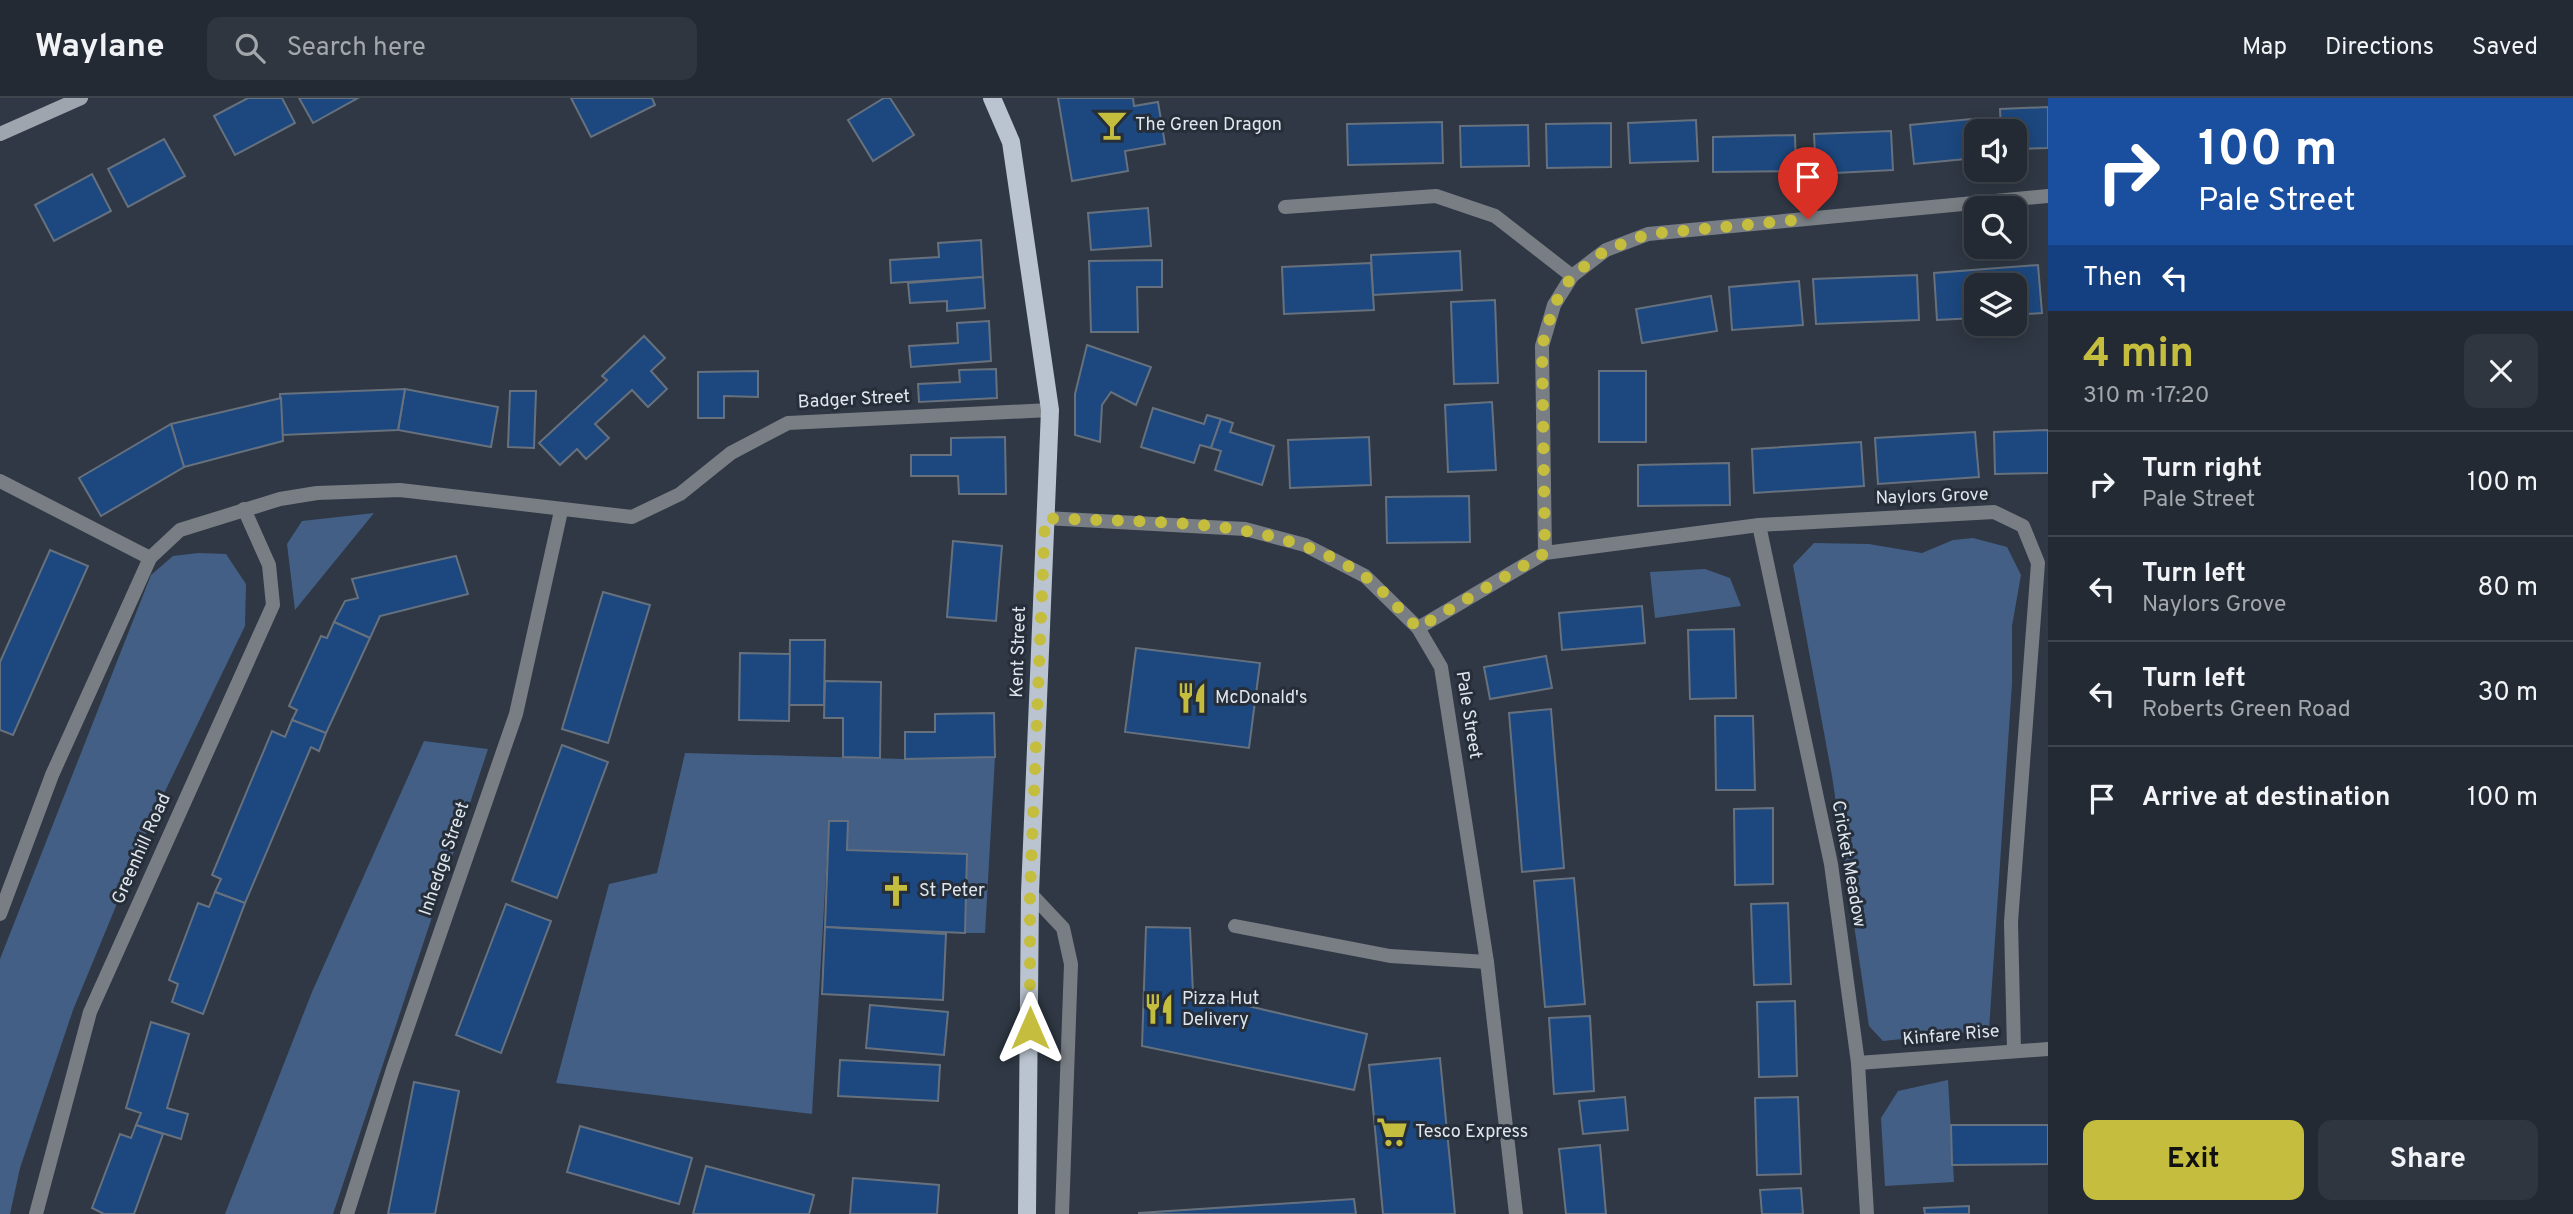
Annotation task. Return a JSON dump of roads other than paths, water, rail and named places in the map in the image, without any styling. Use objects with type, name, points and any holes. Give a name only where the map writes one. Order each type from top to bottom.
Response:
[{"type":"main road","name":"Kent Street","points":[[992,98],[1011,142],[1050,410],[1030,893],[1027,1214]]},
{"type":"street","points":[[0,134],[81,98]]},
{"type":"street","points":[[1285,207],[1436,195],[1495,216],[1572,276]]},
{"type":"street","points":[[1545,553],[1542,346],[1554,305],[1572,276],[1606,250],[1648,234],[2048,196]]},
{"type":"street","name":"Badger Street","points":[[244,509],[317,493],[386,490],[632,517],[680,494],[731,453],[788,423],[1050,410]]},
{"type":"street","points":[[0,481],[150,558]]},
{"type":"street","points":[[0,914],[52,775],[150,558],[180,530],[244,509]]},
{"type":"street","name":"Greenhill Road","points":[[36,1214],[90,1012],[274,605],[269,565],[244,509]]},
{"type":"street","name":"Inhedge Street","points":[[347,1214],[406,1030],[516,714],[561,511]]},
{"type":"street","name":"Naylors Grove","points":[[1418,628],[1545,553],[1759,525],[1994,512],[2023,526],[2038,563],[2011,922],[2014,1050]]},
{"type":"street","name":"Pale Street","points":[[1045,518],[1245,529],[1305,545],[1365,576],[1418,628],[1441,667],[1487,962],[1516,1214]]},
{"type":"street","name":"Cricket Meadow","points":[[1759,525],[1831,864],[1858,1063],[1867,1214]]},
{"type":"street","points":[[1030,893],[1063,928],[1071,964],[1062,1214]]},
{"type":"street","points":[[1235,926],[1390,956],[1487,962]]},
{"type":"street","name":"Kinfare Rise","points":[[1858,1063],[2048,1049]]},
{"type":"place","name":"The Green Dragon","points":[[1112,125]]},
{"type":"place","name":"McDonald's","points":[[1192,698]]},
{"type":"place","name":"St Peter","points":[[896,891]]},
{"type":"place","name":"Pizza Hut Delivery","points":[[1159,1009]]},
{"type":"place","name":"Tesco Express","points":[[1392,1132]]}]
